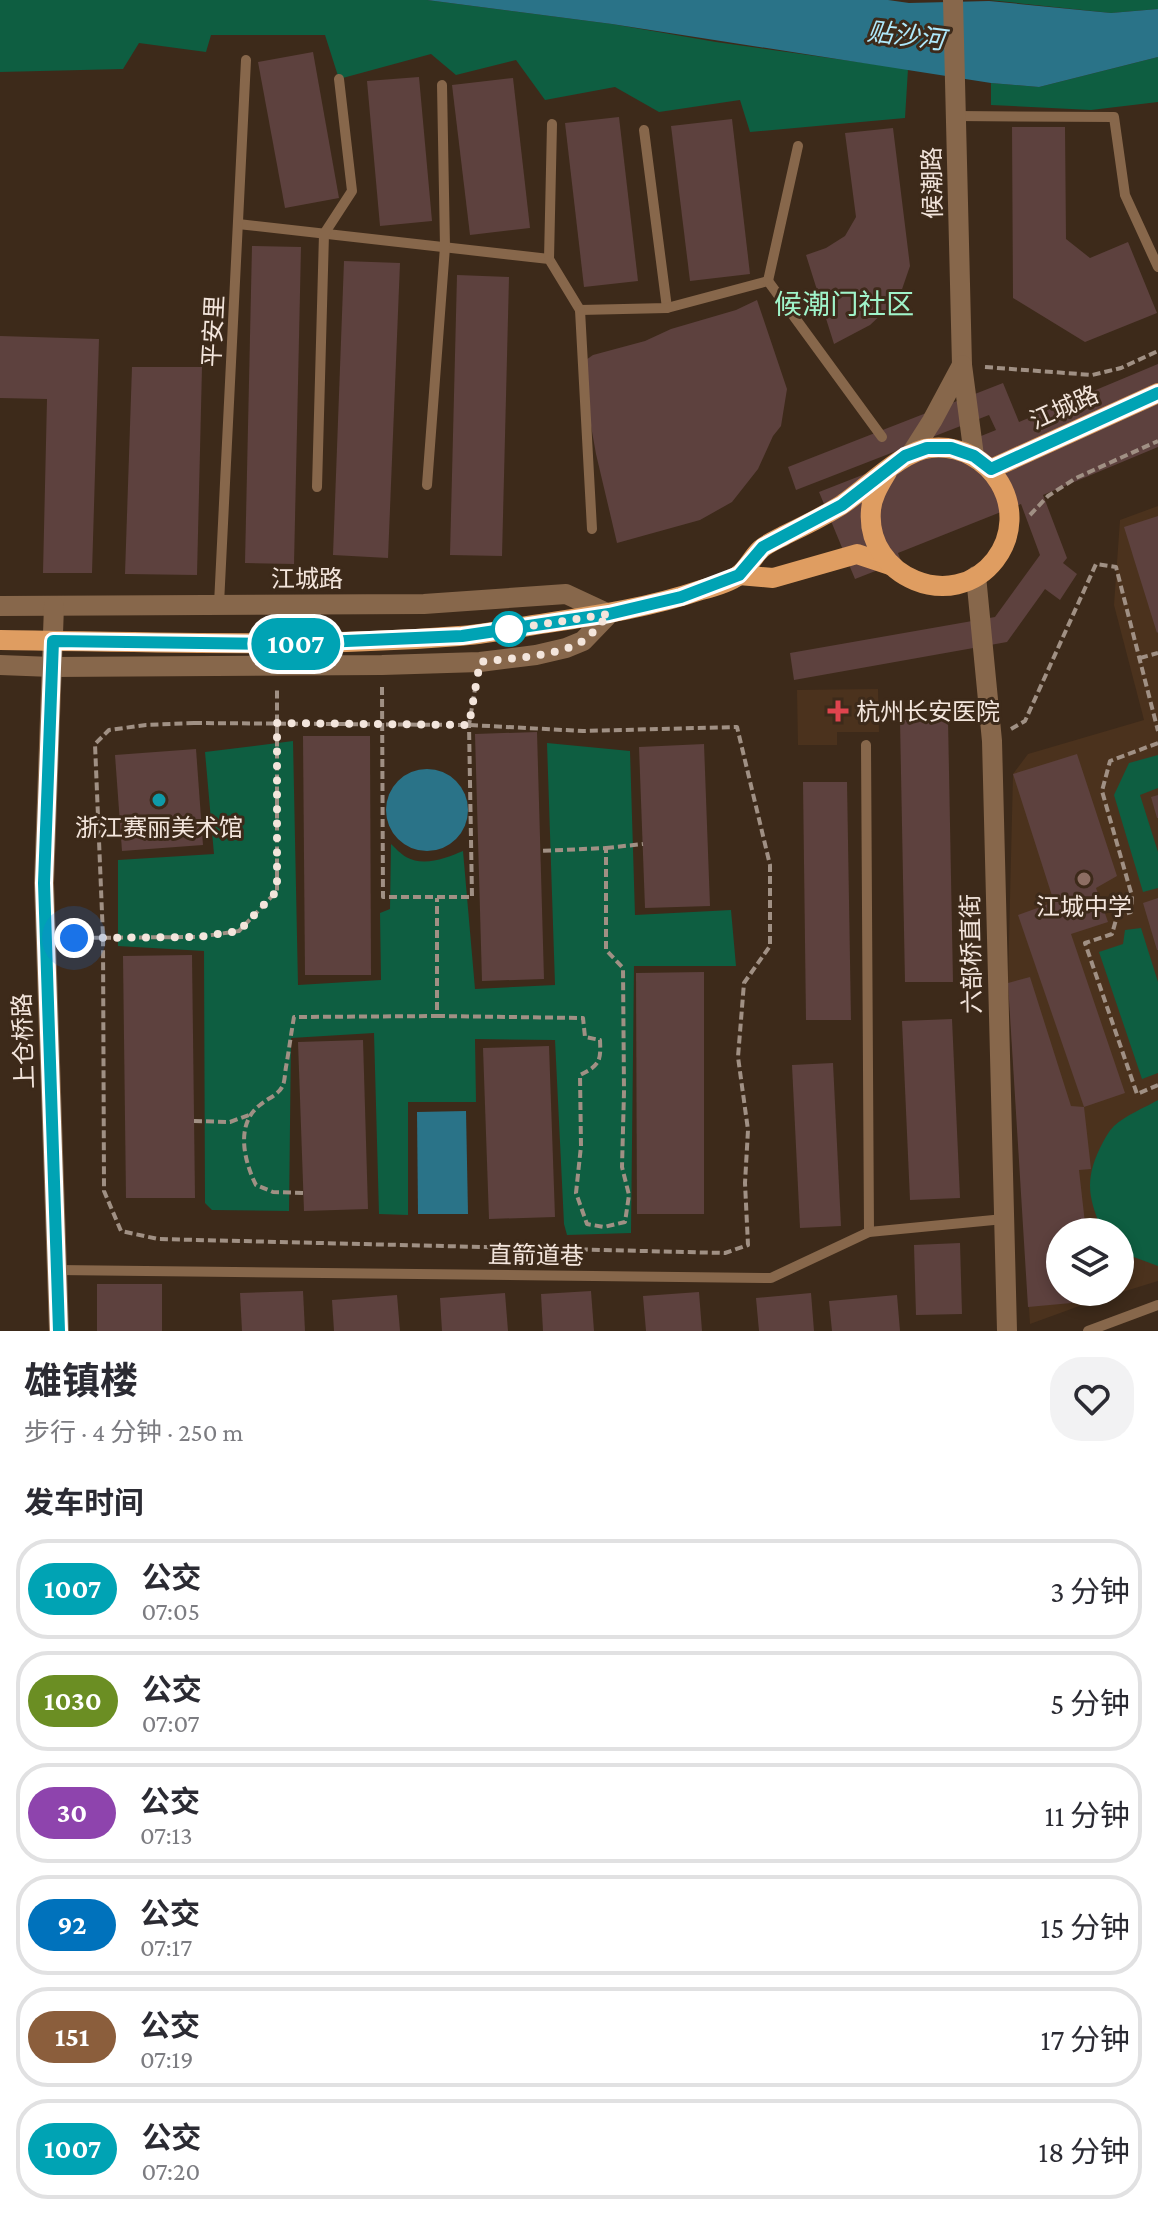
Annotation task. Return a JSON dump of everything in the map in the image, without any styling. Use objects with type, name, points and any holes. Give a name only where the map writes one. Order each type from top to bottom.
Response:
[{"type":"main road","name":"江城路","points":[[991,469],[1158,393]]},
{"type":"main road","points":[[0,640],[277,644],[447,637],[609,614],[681,597],[739,575],[773,578],[857,554],[890,565],[909,579],[931,586],[955,585],[976,576],[994,560],[1006,539],[1010,515],[1005,492],[991,469],[974,456],[951,448],[927,448],[905,456],[842,505],[763,547],[739,575]]},
{"type":"main road","points":[[887,472],[876,490],[871,509],[872,529],[879,549],[890,565]]},
{"type":"street","name":"候潮路","points":[[953,0],[962,365],[974,456]]},
{"type":"street","name":"候潮路","points":[[911,454],[962,365]]},
{"type":"street","name":"六部桥直街","points":[[976,576],[992,741],[1007,1331]]},
{"type":"street","name":"江城路","points":[[0,606],[424,604],[566,594],[609,614]]},
{"type":"street","name":"上仓桥路","points":[[54,606],[44,883],[59,1331]]},
{"type":"street","points":[[0,665],[480,662],[566,648],[583,641],[609,614]]},
{"type":"lane","name":"平安里","points":[[219,604],[246,60]]},
{"type":"lane","points":[[317,487],[324,234],[352,191],[339,79]]},
{"type":"lane","points":[[427,485],[445,247],[442,85]]},
{"type":"lane","points":[[956,116],[1114,117],[1125,195],[1158,267]]},
{"type":"lane","points":[[552,124],[549,259],[580,310],[592,529]]},
{"type":"lane","points":[[644,130],[667,308]]},
{"type":"lane","points":[[798,146],[768,281],[882,437]]},
{"type":"lane","points":[[238,224],[549,259]]},
{"type":"lane","points":[[580,310],[667,308],[768,281]]},
{"type":"lane","points":[[866,745],[869,1232]]},
{"type":"lane","name":"直箭道巷","points":[[57,1270],[771,1278],[869,1232],[1004,1219]]},
{"type":"lane","points":[[1088,1331],[1158,1305]]},
{"type":"path","points":[[962,365],[1092,375],[1121,368],[1158,351]]},
{"type":"path","points":[[1006,539],[1048,496],[1076,478],[1158,441]]},
{"type":"path","points":[[992,741],[1025,721],[1096,564],[1116,567],[1158,731]]},
{"type":"path","points":[[1140,658],[1158,653]]},
{"type":"path","points":[[382,665],[383,897],[472,897],[469,725],[480,662]]},
{"type":"path","points":[[46,939],[198,937],[239,931],[277,891],[277,665]]},
{"type":"path","points":[[146,725],[469,725],[583,731],[737,727],[770,865],[770,946],[744,983],[738,1057],[748,1130],[745,1183],[748,1245],[725,1253],[158,1239],[121,1231],[104,1191],[103,937],[95,744],[109,730],[146,725]]},
{"type":"path","points":[[1158,743],[1110,761],[1102,791],[1132,896],[1131,912],[1117,916],[1112,934],[1085,943],[1137,1094],[1158,1085]]},
{"type":"path","points":[[540,851],[643,844]]},
{"type":"path","points":[[194,1121],[230,1122],[249,1115],[283,1086],[294,1017],[583,1018],[585,1037],[600,1040],[601,1058],[593,1069],[580,1075],[581,1146],[576,1193],[587,1224],[604,1227],[625,1222],[629,1195],[622,1167],[623,968],[606,950],[606,848]]},
{"type":"path","points":[[437,898],[437,1016]]},
{"type":"path","points":[[249,1115],[245,1128],[245,1155],[256,1185],[273,1192],[303,1193]]},
{"type":"shaded area","name":"江城中学","points":[[1158,506],[1158,1281],[1134,1288],[1134,1218],[1046,1218],[1046,1306],[1079,1306],[1030,1324],[1008,983],[1013,774],[1028,754],[1144,720],[1114,605],[1120,520]]},
{"type":"shaded area","name":"杭州长安医院","points":[[878,689],[879,732],[837,732],[837,745],[798,745],[797,690]]},
{"type":"green space","points":[[0,0],[427,0],[612,24],[908,69],[905,118],[750,132],[740,100],[659,112],[615,87],[545,100],[516,60],[456,75],[431,54],[339,79],[325,35],[211,35],[206,52],[139,43],[123,69],[0,72]]},
{"type":"green space","points":[[989,0],[1158,0],[1158,9],[1111,13]]},
{"type":"green space","points":[[1158,57],[1158,102],[1091,110],[991,105],[991,83],[1039,87]]},
{"type":"green space","points":[[293,741],[298,985],[381,980],[380,913],[390,909],[391,844],[406,857],[420,861],[435,860],[463,851],[475,989],[555,985],[547,743],[630,751],[635,915],[731,910],[736,966],[634,966],[631,1233],[567,1235],[555,1040],[475,1039],[476,1102],[408,1102],[408,1215],[379,1214],[374,1033],[291,1038],[289,1211],[212,1210],[205,1203],[204,951],[118,946],[118,860],[214,854],[205,752]]},
{"type":"green space","points":[[1158,755],[1158,788],[1140,795],[1158,852],[1158,888],[1143,892],[1114,795],[1129,763]]},
{"type":"green space","points":[[1141,928],[1158,982],[1158,1073],[1142,1079],[1099,952],[1123,944],[1125,930]]},
{"type":"green space","points":[[1158,1100],[1158,1266],[1134,1257],[1134,1218],[1097,1218],[1094,1210],[1090,1181],[1095,1160],[1112,1128]]},
{"type":"water","name":"贴沙河","points":[[427,0],[989,1],[1111,13],[1158,9],[1158,57],[1039,87],[991,83],[612,24]]},
{"type":"water","points":[[427,769],[443,772],[456,781],[465,794],[468,810],[465,826],[456,839],[443,848],[427,851],[411,848],[398,839],[389,826],[386,810],[389,794],[398,781],[411,772]]},
{"type":"water","points":[[466,1111],[468,1214],[418,1214],[417,1112]]},
{"type":"building","points":[[313,52],[339,198],[285,208],[258,62]]},
{"type":"building","points":[[419,77],[432,221],[380,226],[367,81]]},
{"type":"building","points":[[513,78],[530,228],[470,235],[452,85]]},
{"type":"building","points":[[619,117],[638,281],[584,287],[565,123]]},
{"type":"building","points":[[732,119],[750,274],[690,281],[671,126]]},
{"type":"building","points":[[1012,127],[1065,127],[1066,239],[1090,258],[1128,242],[1157,313],[1085,342],[1013,298]]},
{"type":"building","points":[[893,128],[910,266],[899,298],[870,325],[834,344],[806,255],[826,248],[845,236],[856,217],[845,133]]},
{"type":"building","points":[[252,246],[301,247],[294,564],[245,563]]},
{"type":"building","points":[[344,261],[400,263],[388,558],[333,555]]},
{"type":"building","points":[[457,275],[509,277],[502,556],[450,555]]},
{"type":"building","points":[[757,300],[787,389],[781,426],[758,469],[732,502],[700,520],[617,543],[596,454],[580,364],[593,355],[645,341]]},
{"type":"building","points":[[0,336],[99,339],[92,573],[43,573],[47,399],[0,398]]},
{"type":"building","points":[[1158,364],[1158,447],[1043,495],[1067,558],[1063,563],[1077,574],[1060,600],[1045,589],[1007,642],[794,680],[790,653],[995,617],[1040,555],[1021,504],[898,553],[901,561],[855,579],[819,492],[865,474],[869,481],[996,430],[989,415],[796,490],[788,467],[1003,383],[1019,422]]},
{"type":"building","points":[[132,367],[202,367],[197,575],[125,574]]},
{"type":"building","points":[[1158,516],[1158,632],[1157,633],[1124,527]]},
{"type":"building","points":[[948,719],[953,982],[905,982],[900,720]]},
{"type":"building","points":[[537,732],[544,979],[482,981],[475,734]]},
{"type":"building","points":[[303,736],[370,736],[371,975],[305,975]]},
{"type":"building","points":[[704,744],[710,906],[645,908],[639,747]]},
{"type":"building","name":"浙江赛丽美术馆","points":[[196,749],[203,845],[122,851],[115,755]]},
{"type":"building","points":[[1077,754],[1117,876],[1096,888],[1108,922],[1071,934],[1125,1093],[1084,1107],[1018,915],[1054,902],[1013,774]]},
{"type":"building","points":[[803,782],[847,782],[851,1020],[806,1020]]},
{"type":"building","points":[[1158,795],[1158,818],[1157,818],[1151,797]]},
{"type":"building","points":[[1158,898],[1158,950],[1157,950],[1143,903]]},
{"type":"building","points":[[192,955],[195,1198],[126,1198],[123,956]]},
{"type":"building","points":[[704,972],[704,1214],[637,1214],[636,973]]},
{"type":"building","points":[[1030,977],[1071,1106],[1084,1107],[1091,1169],[1079,1170],[1084,1218],[1046,1218],[1046,1305],[1028,1307],[1008,983]]},
{"type":"building","points":[[952,1019],[960,1198],[910,1200],[902,1021]]},
{"type":"building","points":[[363,1040],[368,1209],[304,1211],[298,1042]]},
{"type":"building","points":[[549,1046],[555,1217],[489,1219],[483,1048]]},
{"type":"building","points":[[833,1063],[841,1226],[800,1228],[792,1065]]},
{"type":"building","points":[[960,1243],[962,1314],[916,1315],[914,1245]]},
{"type":"building","points":[[97,1284],[162,1284],[162,1331],[97,1331]]},
{"type":"building","points":[[303,1291],[305,1331],[242,1331],[240,1293]]},
{"type":"building","points":[[591,1291],[594,1331],[543,1331],[541,1294]]},
{"type":"building","points":[[699,1292],[702,1331],[646,1331],[643,1296]]},
{"type":"building","points":[[505,1293],[508,1331],[442,1331],[440,1298]]},
{"type":"building","points":[[811,1293],[814,1331],[759,1331],[756,1298]]},
{"type":"building","points":[[397,1295],[400,1331],[334,1331],[332,1300]]},
{"type":"building","points":[[897,1295],[900,1331],[832,1331],[829,1301]]},
{"type":"bus line","name":"1007","points":[[59,1331],[44,883],[53,641],[277,644],[462,636],[609,614],[681,597],[739,575],[763,547],[842,505],[905,456],[927,448],[951,448],[974,456],[991,469],[1158,393]]},
{"type":"place","name":"杭州长安医院","points":[[838,711]]},
{"type":"place","name":"浙江赛丽美术馆","points":[[159,800]]},
{"type":"place","name":"江城中学","points":[[1084,879]]},
{"type":"district","name":"候潮门社区","points":[[844,304]]},
{"type":"route","points":[[74,938],[198,937],[239,931],[277,891],[277,723],[469,725],[480,662],[566,648],[583,641],[609,614],[504,630],[509,629]]}]
